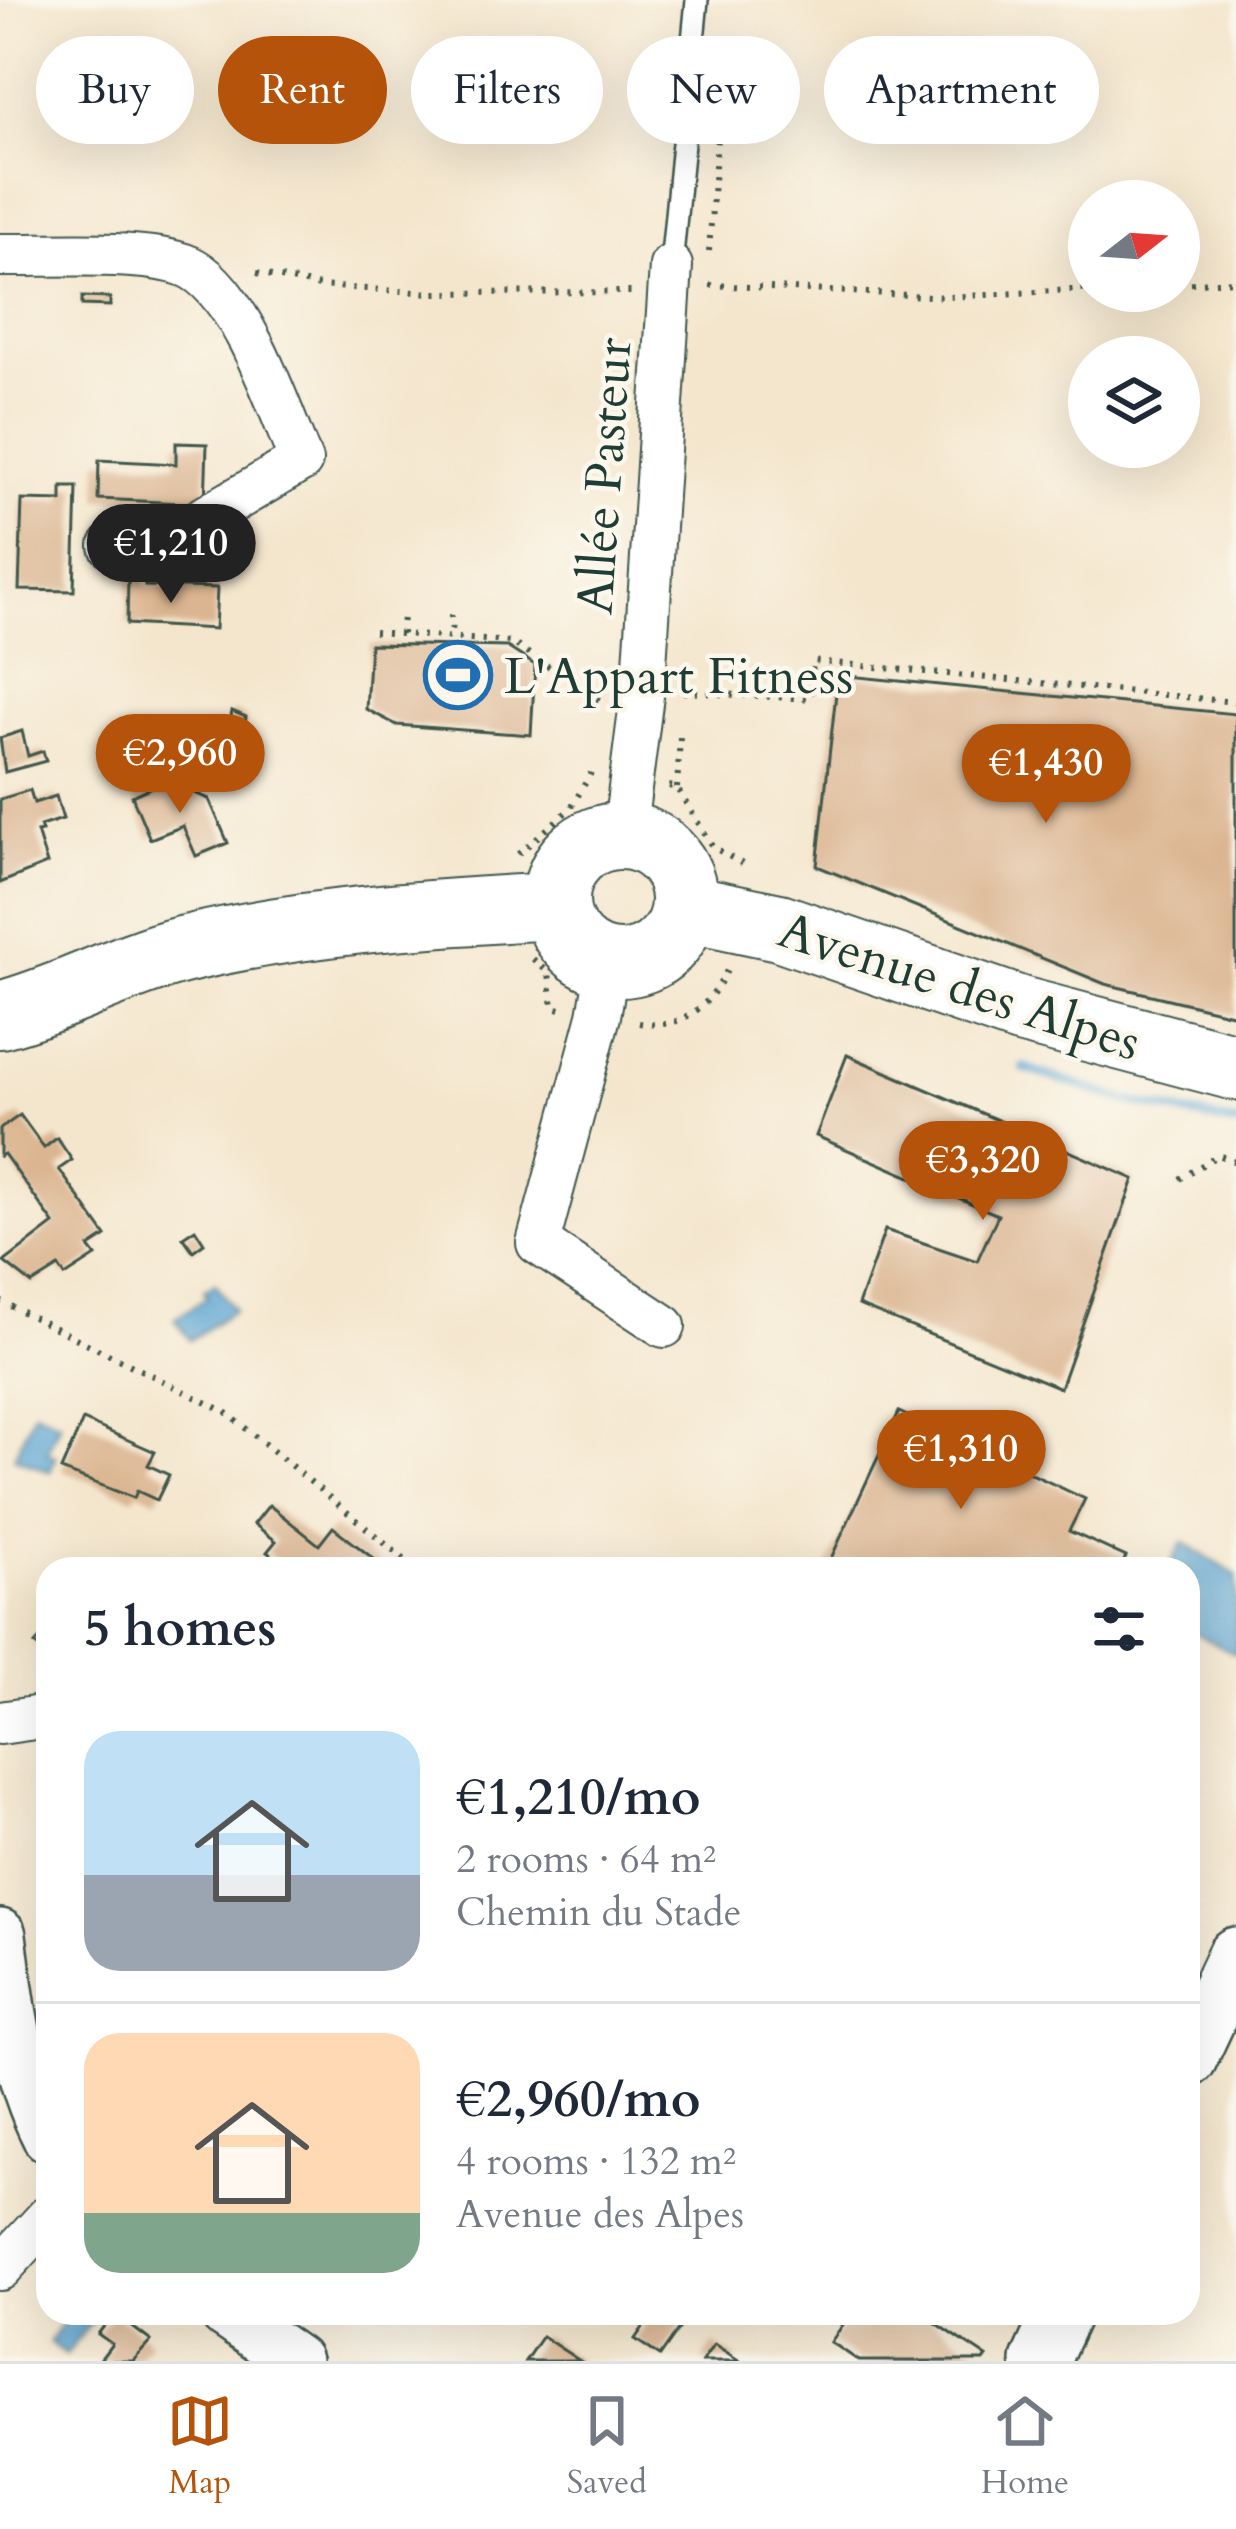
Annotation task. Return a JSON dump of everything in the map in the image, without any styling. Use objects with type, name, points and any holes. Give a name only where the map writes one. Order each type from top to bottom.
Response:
[{"type":"main road","points":[[624,835],[662,851],[676,867],[684,907],[680,924],[658,952],[643,961],[608,964],[578,950],[567,937],[556,906],[558,884],[567,864],[582,848],[602,838],[624,835]]},
{"type":"main road","points":[[2,1016],[177,952],[278,928],[556,906]]},
{"type":"main road","name":"Avenue des Alpes","points":[[684,907],[778,927],[1021,1010],[1236,1067]]},
{"type":"main road","points":[[1200,2032],[1236,1955]]},
{"type":"main road","points":[[1040,2361],[1056,2325]]},
{"type":"main road","points":[[1067,2361],[1078,2325]]},
{"type":"street","points":[[0,255],[155,258],[193,268],[228,303],[257,356],[301,460],[187,528],[111,546]]},
{"type":"street","name":"Allée Pasteur","points":[[624,835],[689,276]]},
{"type":"street","points":[[608,964],[599,1016],[538,1243],[664,1326]]},
{"type":"street","points":[[0,1723],[36,1718]]},
{"type":"street","points":[[0,1935],[8,1999],[36,2104]]},
{"type":"street","points":[[0,2270],[36,2230]]},
{"type":"street","points":[[243,2325],[295,2361]]},
{"type":"lane","points":[[689,276],[697,0]]},
{"type":"path","points":[[689,276],[712,144]]},
{"type":"path","points":[[1200,283],[1236,281]]},
{"type":"path","points":[[402,634],[403,614]]},
{"type":"path","points":[[451,615],[452,637]]},
{"type":"path","points":[[374,632],[511,642],[604,703]]},
{"type":"path","points":[[683,692],[810,699],[813,662],[1236,702]]},
{"type":"path","points":[[1180,1179],[1218,1155],[1236,1162]]},
{"type":"path","points":[[0,1301],[226,1412],[401,1557]]},
{"type":"water","points":[[215,1283],[234,1310],[190,1340],[175,1319],[207,1297],[204,1291]]},
{"type":"water","points":[[34,1411],[60,1422],[47,1452],[56,1457],[50,1472],[14,1457]]},
{"type":"water","points":[[1183,1542],[1236,1575],[1236,1654],[1200,1635],[1200,1557],[1175,1557]]},
{"type":"water","points":[[61,2325],[88,2325],[66,2355],[49,2342]]},
{"type":"building","points":[[82,297],[110,298],[110,306],[82,305]]},
{"type":"building","points":[[176,443],[207,444],[205,504],[98,499],[99,460],[176,464]]},
{"type":"building","points":[[62,487],[77,487],[74,591],[19,590],[22,500],[62,501]]},
{"type":"building","points":[[128,580],[145,580],[145,586],[217,588],[215,629],[127,624]]},
{"type":"building","points":[[370,644],[507,647],[535,665],[531,735],[397,725],[366,709]]},
{"type":"building","points":[[838,675],[1236,714],[1236,1015],[1105,984],[817,866]]},
{"type":"building","points":[[232,711],[246,717],[243,740],[228,735]]},
{"type":"building","points":[[22,731],[28,756],[43,751],[46,761],[5,772],[0,738]]},
{"type":"building","points":[[166,781],[209,799],[228,843],[196,856],[183,826],[150,839],[132,796]]},
{"type":"building","points":[[30,790],[34,803],[56,796],[63,819],[40,826],[42,831],[37,832],[47,864],[0,883],[0,799]]},
{"type":"building","points":[[847,1055],[1134,1179],[1060,1388],[858,1305],[885,1230],[977,1261],[998,1215],[816,1136]]},
{"type":"building","points":[[20,1115],[44,1148],[57,1138],[72,1160],[59,1169],[106,1236],[89,1247],[96,1256],[65,1276],[59,1267],[32,1284],[4,1262],[54,1224],[4,1154],[0,1156],[0,1129]]},
{"type":"building","points":[[195,1229],[204,1243],[193,1251],[183,1237]]},
{"type":"building","points":[[899,1412],[1085,1499],[1069,1531],[1126,1557],[832,1557]]},
{"type":"building","points":[[83,1420],[155,1452],[148,1465],[169,1475],[157,1500],[137,1491],[134,1498],[61,1470]]},
{"type":"building","points":[[269,1505],[319,1545],[333,1527],[371,1557],[273,1557],[267,1552],[276,1541],[254,1524]]},
{"type":"building","points":[[105,2325],[130,2325],[151,2341],[133,2361],[99,2361],[112,2344],[98,2334]]},
{"type":"building","points":[[645,2325],[682,2325],[660,2356],[635,2339]]},
{"type":"building","points":[[843,2325],[939,2325],[987,2357],[984,2361],[859,2361],[831,2342]]},
{"type":"building","points":[[542,2336],[580,2361],[525,2361]]},
{"type":"building","points":[[714,2344],[740,2361],[702,2361]]},
{"type":"waterway","points":[[1024,1068],[1127,1101],[1236,1124]]},
{"type":"place","name":"L'Appart Fitness","points":[[458,675]]}]
